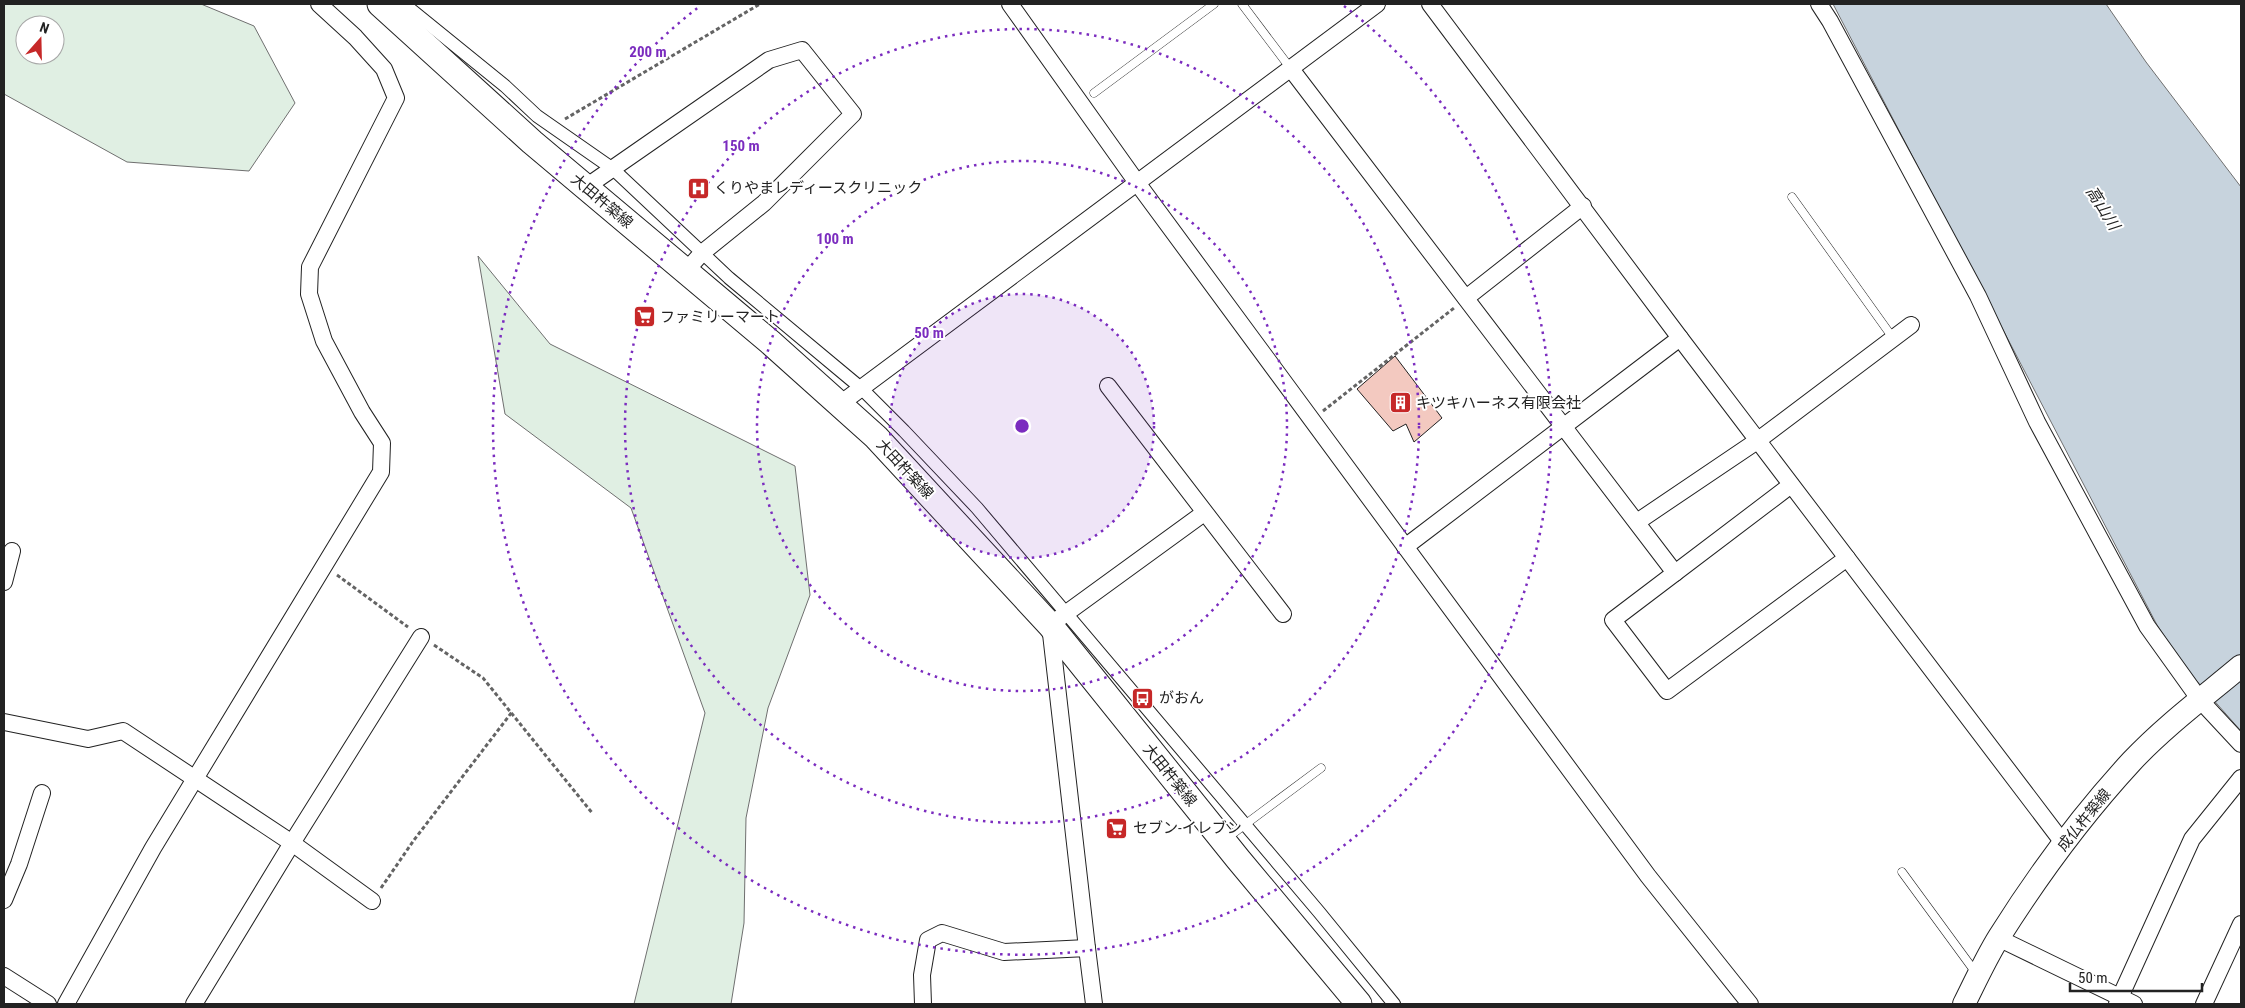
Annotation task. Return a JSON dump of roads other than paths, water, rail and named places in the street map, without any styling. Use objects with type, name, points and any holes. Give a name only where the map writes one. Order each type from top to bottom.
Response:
[{"type":"main road","name":"大田杵築線","points":[[380,4],[532,142],[770,342],[840,404],[876,437],[1058,620],[1223,841],[1359,1004]]},
{"type":"main road","name":"成仏杵築線","points":[[1964,1004],[1998,938],[2064,844],[2133,761],[2175,721],[2241,666]]},
{"type":"street","points":[[66,1004],[153,848],[381,472],[382,443],[362,412],[324,341],[309,294],[310,266],[396,98],[384,69],[319,4]]},
{"type":"street","points":[[404,4],[505,86],[537,116],[613,168],[729,278],[861,388],[977,508],[1058,620],[1245,825],[1394,1004]]},
{"type":"street","points":[[1010,4],[1138,184],[1648,876],[1750,1004]]},
{"type":"street","points":[[840,404],[1138,184],[1377,4]]},
{"type":"street","points":[[1430,4],[1790,485],[2064,844]]},
{"type":"street","points":[[1819,4],[1835,29],[1978,296],[2037,422],[2147,626],[2200,700],[2241,744]]},
{"type":"street","points":[[586,187],[769,60],[802,50],[853,114],[764,203],[702,253],[685,272]]},
{"type":"street","points":[[1291,69],[1675,573]]},
{"type":"street","points":[[1466,298],[1583,206]]},
{"type":"street","points":[[1637,522],[1757,440],[1910,325]]},
{"type":"street","points":[[1405,547],[1680,338]]},
{"type":"street","points":[[1108,386],[1283,614]]},
{"type":"street","points":[[1790,485],[1613,620],[1667,691],[1847,558]]},
{"type":"street","points":[[1058,620],[1204,513]]},
{"type":"street","points":[[4,582],[12,551]]},
{"type":"street","points":[[1058,620],[1086,948],[1094,1004]]},
{"type":"street","points":[[194,1004],[421,637]]},
{"type":"street","points":[[4,722],[88,739],[123,731],[292,843],[372,901]]},
{"type":"street","points":[[1998,938],[2124,1002],[2192,838],[2241,778]]},
{"type":"street","points":[[4,900],[19,864],[42,793]]},
{"type":"street","points":[[2204,1004],[2241,924]]},
{"type":"street","points":[[923,1004],[922,975],[928,940],[942,933],[1004,952],[1086,948]]},
{"type":"street","points":[[4,976],[48,1004]]},
{"type":"lane","points":[[1094,93],[1214,4]]},
{"type":"lane","points":[[1242,4],[1291,69]]},
{"type":"lane","points":[[1792,197],[1893,338]]},
{"type":"lane","points":[[1223,841],[1321,768]]},
{"type":"lane","points":[[1902,872],[1978,976]]},
{"type":"water","name":"高山川","points":[[1833,4],[2106,4],[2146,62],[2241,187],[2241,731],[2187,670],[2157,625]]},
{"type":"place","name":"くりやまレディースクリニック","points":[[698,188]]},
{"type":"place","name":"ファミリーマート","points":[[644,317]]},
{"type":"place","name":"キツキハーネス有限会社","points":[[1400,403]]},
{"type":"place","name":"がおん","points":[[1143,698]]},
{"type":"place","name":"セブン-イレブン","points":[[1117,828]]}]
